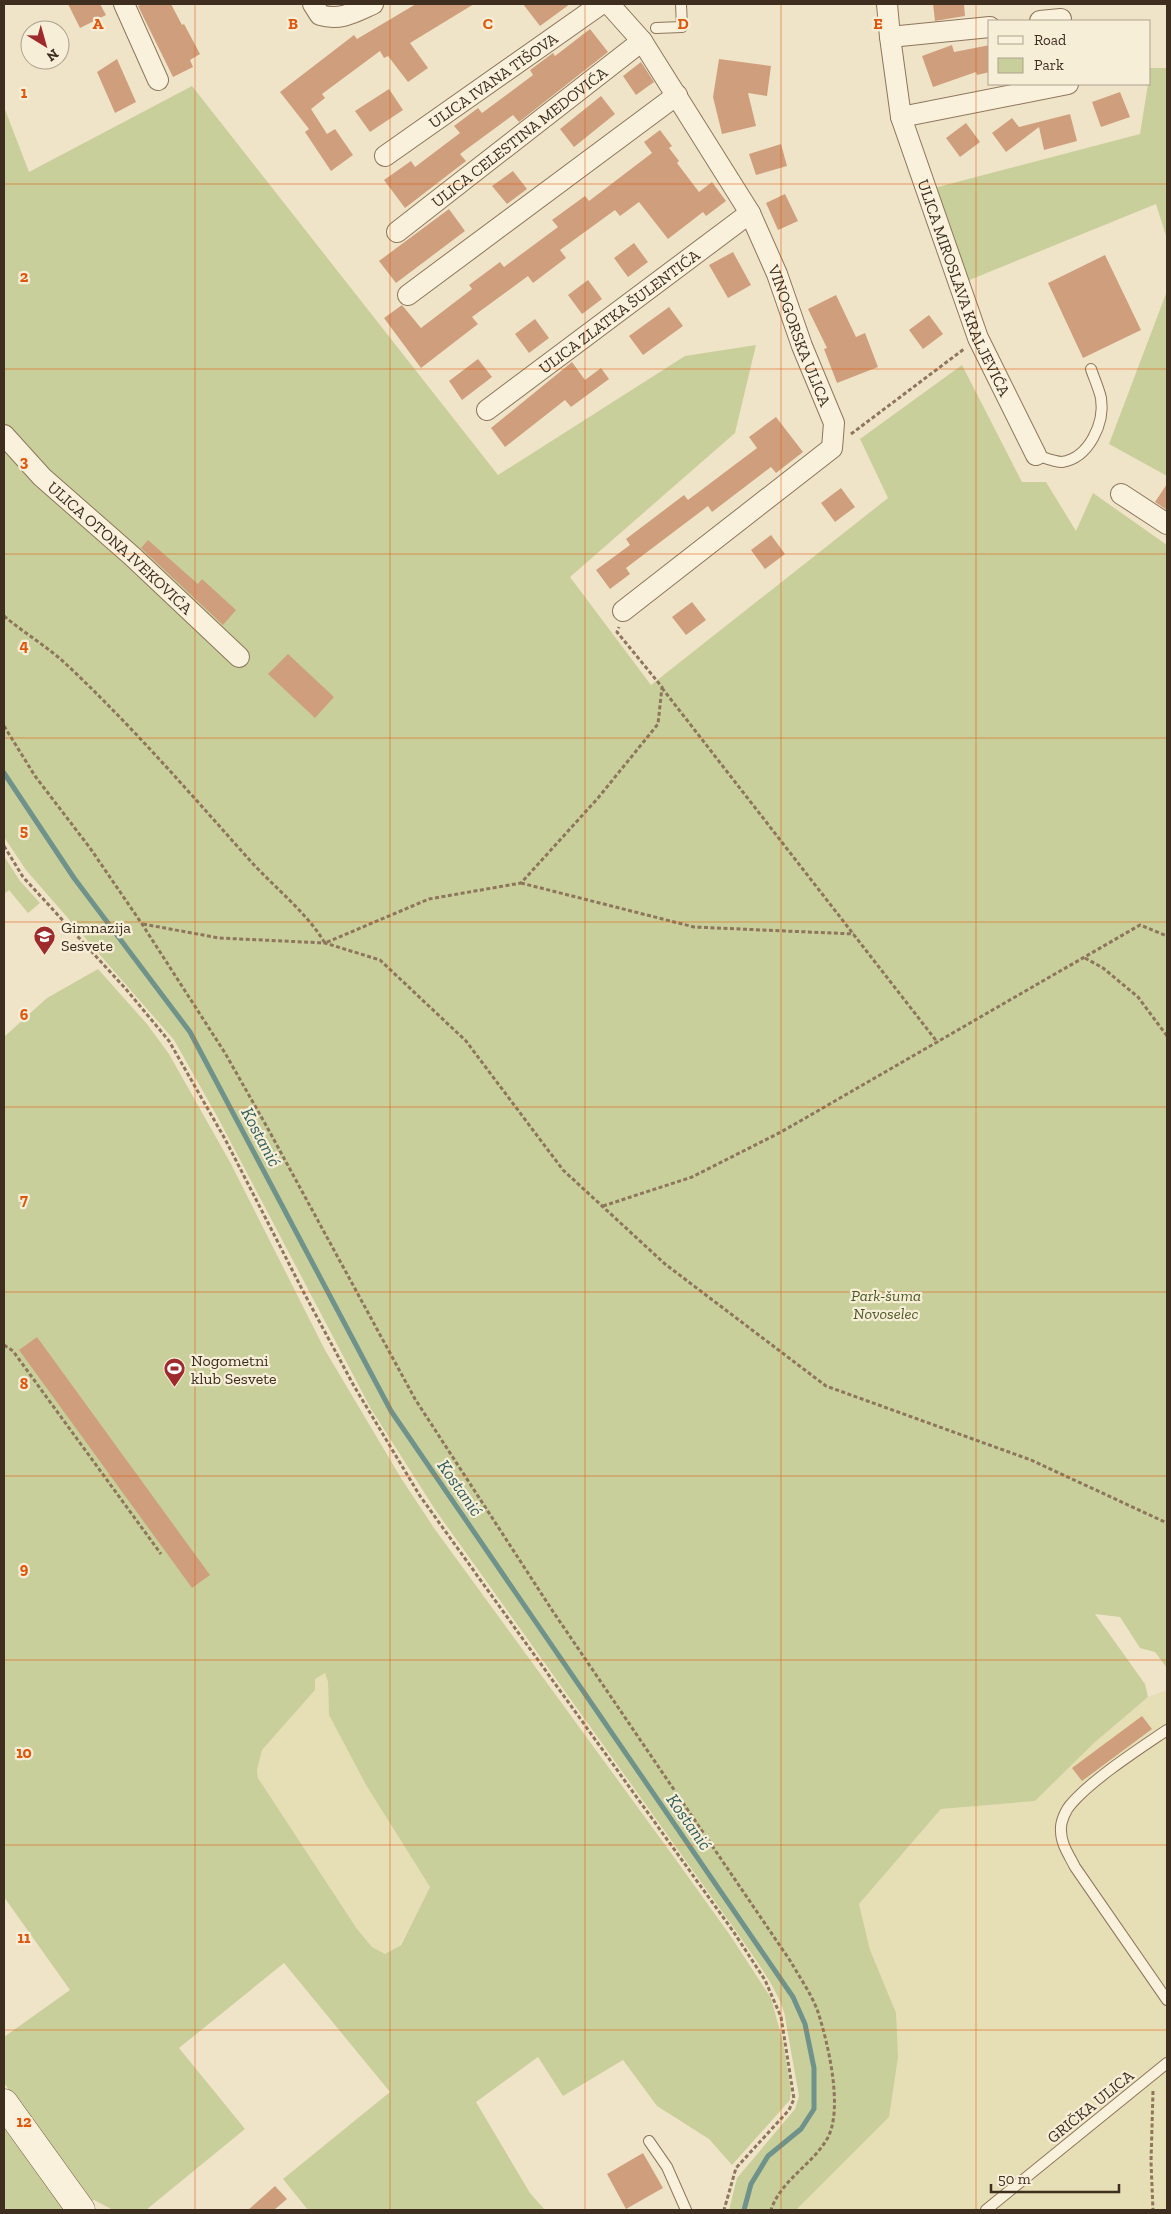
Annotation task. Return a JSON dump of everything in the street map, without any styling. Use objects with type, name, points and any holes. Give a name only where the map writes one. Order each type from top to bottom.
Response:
[{"type":"main road","points":[[4,2103],[81,2210]]},
{"type":"street","points":[[124,4],[158,80]]},
{"type":"street","points":[[317,9],[332,18],[344,17],[373,4]]},
{"type":"street","name":"ULICA IVANA TIŠOVA","points":[[385,156],[601,4]]},
{"type":"street","name":"VINOGORSKA ULICA","points":[[610,4],[649,35],[677,95],[750,213],[777,274],[802,346],[834,423],[832,448]]},
{"type":"street","name":"ULICA MIROSLAVA KRALJEVIĆA","points":[[888,4],[890,37],[901,117],[978,338],[1036,455]]},
{"type":"street","points":[[1050,20],[1060,19]]},
{"type":"street","points":[[890,37],[988,27]]},
{"type":"street","name":"ULICA CELESTINA MEDOVIĆA","points":[[397,232],[649,35]]},
{"type":"street","points":[[901,117],[1063,85]]},
{"type":"street","points":[[408,295],[677,95]]},
{"type":"street","name":"ULICA ZLATKA ŠULENTIĆA","points":[[487,410],[750,213]]},
{"type":"street","name":"ULICA OTONA IVEKOVIĆA","points":[[4,436],[42,477],[132,556],[239,657]]},
{"type":"street","points":[[623,611],[832,448]]},
{"type":"street","points":[[1121,494],[1167,524]]},
{"type":"lane","points":[[649,35],[682,27],[682,4]]},
{"type":"lane","points":[[1036,455],[1061,462],[1074,458],[1088,446],[1099,425],[1101,399],[1091,369]]},
{"type":"lane","points":[[1167,1730],[1076,1799],[1064,1816],[1060,1830],[1063,1844],[1075,1866],[1167,2000]]},
{"type":"lane","name":"GRIČKA ULICA","points":[[986,2210],[1167,2063]]},
{"type":"lane","points":[[649,2141],[667,2167],[686,2210]]},
{"type":"path","points":[[832,448],[978,338]]},
{"type":"path","points":[[623,611],[617,632],[662,687],[938,1043]]},
{"type":"path","points":[[4,616],[66,664],[106,704],[184,784],[248,858],[314,924],[325,943]]},
{"type":"path","points":[[521,883],[598,798],[658,724],[662,687]]},
{"type":"path","points":[[4,726],[35,776],[90,848],[142,924],[230,1061],[415,1399],[552,1610],[786,1954],[818,2011],[834,2079],[833,2127],[826,2140],[779,2194],[771,2210]]},
{"type":"path","points":[[4,846],[23,877],[125,988],[169,1041],[225,1139],[304,1294],[354,1386],[420,1496],[733,1931],[764,1980],[781,2017],[794,2099],[789,2110],[736,2168],[724,2210]]},
{"type":"path","points":[[325,943],[429,899],[521,883],[694,927],[854,934]]},
{"type":"path","points":[[142,924],[219,938],[325,943],[380,960],[466,1041],[563,1170],[665,1264],[826,1386],[1032,1460],[1167,1523]]},
{"type":"path","points":[[602,1206],[692,1177],[782,1132],[1140,925],[1167,936]]},
{"type":"path","points":[[1085,958],[1103,968],[1138,997],[1167,1036]]},
{"type":"path","points":[[4,1345],[12,1351],[161,1554]]},
{"type":"path","points":[[1153,2075],[1151,2162],[1153,2210]]},
{"type":"shaded area","points":[[325,1673],[328,1682],[329,1715],[366,1785],[430,1887],[400,1945],[385,1954],[372,1947],[357,1929],[258,1778],[257,1770],[262,1750],[315,1690],[315,1679]]},
{"type":"shaded area","points":[[1167,1690],[1167,2210],[796,2210],[829,2175],[870,1950],[859,1904],[941,1809],[1035,1801],[1094,1743],[1148,1697]]},
{"type":"green space","points":[[1151,68],[1167,68],[1167,239],[1156,204],[967,281],[934,188],[1140,134],[1148,85],[1151,85]]},
{"type":"green space","name":"Park-šuma Novoselec","points":[[192,86],[498,475],[685,356],[756,345],[735,433],[570,577],[651,685],[888,498],[860,439],[962,365],[1022,482],[1046,482],[1076,531],[1093,493],[1167,545],[1167,1668],[1155,1652],[1140,1648],[1120,1617],[1095,1614],[1145,1684],[1148,1697],[1094,1743],[1035,1801],[941,1809],[859,1904],[870,1950],[896,2013],[898,2057],[889,2117],[796,2210],[729,2210],[737,2178],[795,2109],[799,2096],[784,2013],[774,1989],[736,1931],[436,1511],[371,1409],[218,1118],[174,1040],[26,870],[4,837],[4,107],[29,172]]},
{"type":"green space","points":[[1167,291],[1167,476],[1109,444]]},
{"type":"green space","points":[[4,856],[20,881],[40,903],[28,913],[9,890],[4,894]]},
{"type":"green space","points":[[98,969],[147,1024],[169,1054],[230,1162],[325,1350],[401,1478],[434,1528],[730,1935],[771,1998],[783,2042],[791,2090],[790,2100],[732,2165],[709,2139],[657,2106],[623,2060],[563,2096],[538,2057],[476,2102],[530,2193],[545,2210],[308,2210],[283,2179],[390,2092],[284,1963],[179,2048],[245,2129],[146,2210],[113,2210],[94,2200],[89,2202],[4,2083],[4,2037],[70,1990],[4,1897],[4,1037],[47,998]],"holes":[[[325,1673],[328,1682],[329,1715],[366,1785],[430,1887],[401,1945],[385,1954],[372,1947],[357,1929],[258,1778],[257,1770],[262,1750],[315,1690],[315,1679]]]},
{"type":"green space","points":[[4,2128],[65,2210],[4,2210]]},
{"type":"building","points":[[68,4],[100,4],[106,15],[80,28]]},
{"type":"building","points":[[143,4],[171,4],[200,54],[190,60],[193,67],[173,77],[138,6]]},
{"type":"building","points":[[416,4],[474,4],[410,43],[428,68],[408,82],[388,56],[384,58],[380,51],[322,94],[325,98],[311,109],[327,134],[335,129],[353,155],[331,171],[305,132],[309,129],[280,92],[354,35],[357,39]]},
{"type":"building","points":[[523,4],[570,4],[540,26]]},
{"type":"building","points":[[933,4],[964,4],[965,16],[935,21]]},
{"type":"building","points":[[590,29],[608,52],[519,122],[513,115],[460,154],[466,161],[405,208],[384,180],[411,161],[415,167],[460,133],[454,126],[478,108],[482,113],[533,75],[530,70],[553,53],[555,56]]},
{"type":"building","points":[[952,45],[954,52],[988,45],[988,72],[977,75],[976,72],[933,87],[922,56]]},
{"type":"building","points":[[117,59],[136,102],[115,113],[97,72]]},
{"type":"building","points":[[719,59],[771,66],[767,96],[748,93],[756,126],[722,134],[713,97]]},
{"type":"building","points":[[641,62],[654,82],[636,95],[623,76]]},
{"type":"building","points":[[389,89],[403,110],[370,132],[355,111]]},
{"type":"building","points":[[1120,92],[1130,117],[1101,127],[1092,102]]},
{"type":"building","points":[[601,96],[615,114],[574,147],[560,129]]},
{"type":"building","points":[[1070,114],[1077,141],[1044,150],[1039,127],[1006,152],[992,133],[1012,118],[1019,127]]},
{"type":"building","points":[[966,123],[980,142],[960,157],[946,138]]},
{"type":"building","points":[[660,130],[672,146],[669,148],[679,161],[677,163],[699,192],[712,182],[726,201],[706,216],[703,212],[668,239],[639,202],[620,216],[615,210],[560,250],[566,258],[533,283],[528,276],[472,317],[478,324],[421,368],[384,318],[402,305],[421,328],[472,289],[469,285],[500,262],[504,267],[558,227],[552,220],[585,196],[589,201],[652,153],[644,142]]},
{"type":"building","points":[[781,144],[787,166],[756,175],[749,154]]},
{"type":"building","points":[[513,171],[527,189],[507,204],[492,186]]},
{"type":"building","points":[[785,194],[798,221],[778,230],[766,203]]},
{"type":"building","points":[[449,209],[465,231],[396,283],[379,261]]},
{"type":"building","points":[[634,243],[648,262],[628,277],[614,258]]},
{"type":"building","points":[[733,252],[751,285],[728,298],[709,265]]},
{"type":"building","points":[[1105,255],[1141,330],[1083,358],[1048,283]]},
{"type":"building","points":[[588,280],[602,299],[582,314],[568,295]]},
{"type":"building","points":[[836,295],[856,337],[865,333],[878,367],[837,383],[824,349],[827,348],[808,309]]},
{"type":"building","points":[[669,307],[683,326],[643,355],[629,336]]},
{"type":"building","points":[[929,315],[943,334],[923,349],[909,330]]},
{"type":"building","points":[[535,319],[549,338],[529,353],[515,334]]},
{"type":"building","points":[[478,359],[492,377],[462,400],[449,381]]},
{"type":"building","points":[[572,362],[585,380],[601,368],[609,379],[571,407],[565,400],[505,447],[491,428]]},
{"type":"building","points":[[776,417],[803,452],[776,473],[771,467],[712,512],[708,506],[626,568],[630,574],[610,589],[596,570],[630,545],[626,539],[684,495],[688,500],[757,448],[749,437]]},
{"type":"building","points":[[1167,484],[1167,510],[1155,502]]},
{"type":"building","points":[[841,488],[855,507],[835,522],[821,503]]},
{"type":"building","points":[[771,535],[785,554],[765,569],[751,550]]},
{"type":"building","points":[[148,540],[198,584],[202,579],[236,610],[223,625],[141,548]]},
{"type":"building","points":[[692,602],[706,620],[686,635],[672,617]]},
{"type":"building","points":[[288,654],[334,697],[315,718],[268,674]]},
{"type":"building","points":[[37,1337],[210,1575],[192,1588],[19,1350]]},
{"type":"building","points":[[1142,1716],[1152,1729],[1082,1781],[1072,1768]]},
{"type":"building","points":[[643,2153],[663,2188],[626,2209],[607,2174]]},
{"type":"building","points":[[275,2186],[287,2199],[274,2210],[248,2210]]},
{"type":"waterway","name":"Kostanić","points":[[4,773],[74,878],[190,1032],[391,1411],[793,1997],[805,2024],[814,2068],[814,2109],[801,2129],[768,2156],[751,2184],[744,2210]]},
{"type":"place","name":"Gimnazija Sesvete","points":[[45,955]]},
{"type":"place","name":"Nogometni klub Sesvete","points":[[175,1388]]}]
